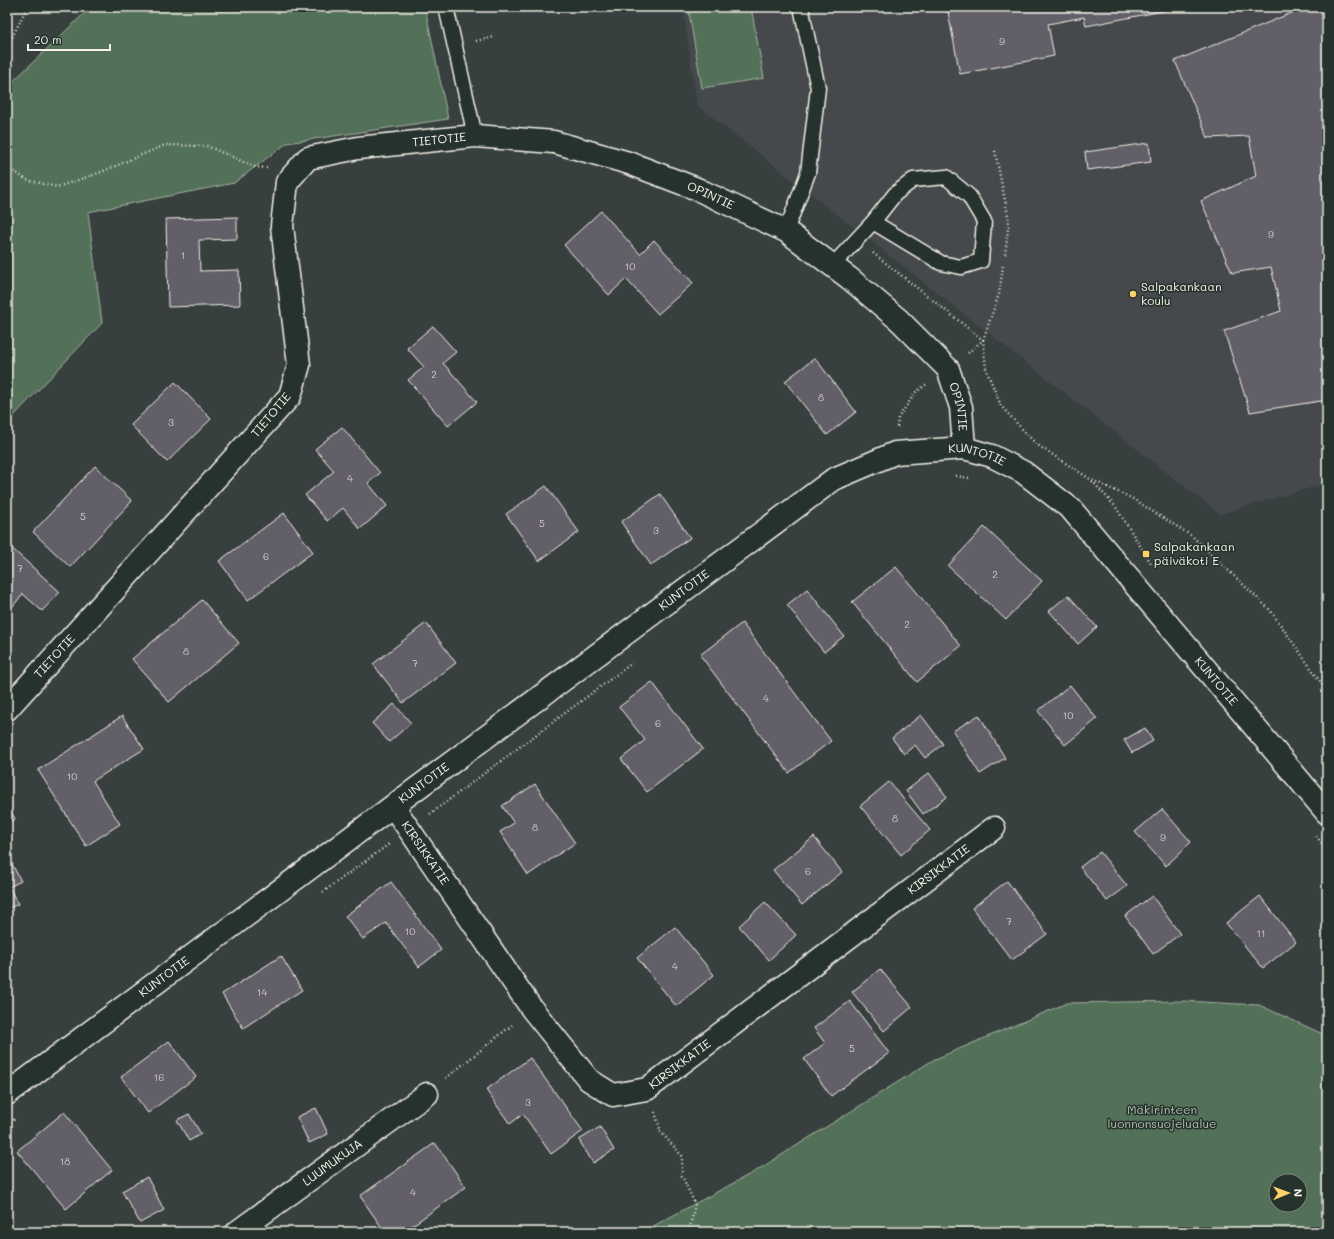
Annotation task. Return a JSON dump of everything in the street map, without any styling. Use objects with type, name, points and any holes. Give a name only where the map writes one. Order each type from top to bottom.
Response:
[{"type":"street","name":"TIETOTIE","points":[[7,709],[290,396],[299,365],[282,226],[287,182],[308,158],[358,148],[475,136]]},
{"type":"street","name":"OPINTIE","points":[[475,136],[554,142],[629,163],[697,189],[786,231],[848,278],[899,320],[948,369],[961,407],[964,448]]},
{"type":"street","name":"KUNTOTIE","points":[[7,1094],[834,479],[895,453],[964,448],[992,456],[1023,472],[1071,509],[1327,813]]},
{"type":"street","name":"KIRSIKKATIE","points":[[393,806],[532,1009],[590,1080],[613,1095],[647,1089],[994,828]]},
{"type":"street","name":"LUUMUKUJA","points":[[237,1232],[427,1094]]},
{"type":"lane","points":[[446,7],[475,136]]},
{"type":"lane","points":[[786,231],[808,173],[818,88],[801,7]]},
{"type":"lane","points":[[832,266],[873,222],[895,194],[913,180],[946,177],[969,196],[984,221],[981,260],[961,267],[941,263],[873,222]]},
{"type":"path","points":[[7,48],[27,7]]},
{"type":"path","points":[[7,173],[8,168],[27,180],[57,187],[99,174],[165,145],[207,146],[255,167],[299,168]]},
{"type":"path","points":[[996,151],[1010,220],[1004,258]]},
{"type":"path","points":[[857,240],[983,340]]},
{"type":"path","points":[[1003,265],[999,294],[983,340],[986,369],[1001,406],[1036,444],[1090,479],[1133,499],[1192,536],[1270,610],[1327,691]]},
{"type":"path","points":[[895,453],[898,418],[916,392],[948,369],[983,340]]},
{"type":"path","points":[[953,475],[975,478]]},
{"type":"path","points":[[1090,479],[1115,506],[1154,567]]},
{"type":"path","points":[[320,895],[633,662]]},
{"type":"path","points":[[1312,832],[1327,850]]},
{"type":"path","points":[[427,1094],[532,1009]]},
{"type":"path","points":[[647,1089],[661,1132],[682,1156],[682,1176],[695,1204],[689,1232]]},
{"type":"path","points":[[7,1125],[20,1115]]},
{"type":"shaded area","name":"Salpakankaan koulu","points":[[683,7],[1327,7],[1327,483],[1220,514],[697,105]]},
{"type":"green space","points":[[91,7],[425,7],[448,119],[287,143],[234,183],[88,212],[102,323],[7,423],[7,87]]},
{"type":"green space","points":[[688,7],[751,7],[764,78],[702,88]]},
{"type":"green space","name":"Mäkirinteen luonnonsuojelualue","points":[[1183,1001],[1259,1005],[1325,1035],[1327,1034],[1327,1232],[642,1232],[756,1171],[933,1060],[1067,1003]]},
{"type":"building","points":[[947,7],[1183,7],[1086,26],[1084,17],[1048,24],[1054,56],[960,74]]},
{"type":"building","points":[[1327,7],[1327,400],[1250,412],[1224,331],[1281,311],[1271,267],[1232,273],[1201,201],[1256,176],[1249,136],[1208,138],[1175,61],[1301,9]]},
{"type":"building","points":[[1149,143],[1151,162],[1087,170],[1085,152]]},
{"type":"building","points":[[601,211],[640,254],[654,240],[693,283],[658,314],[626,279],[609,295],[564,245]]},
{"type":"building","points":[[237,217],[237,239],[199,240],[200,271],[239,270],[240,305],[168,307],[166,219]]},
{"type":"building","points":[[433,326],[456,352],[443,363],[477,402],[448,426],[408,380],[424,367],[407,348]]},
{"type":"building","points":[[815,358],[856,412],[827,435],[785,381]]},
{"type":"building","points":[[175,382],[211,419],[167,462],[131,425]]},
{"type":"building","points":[[342,427],[380,473],[368,483],[387,506],[360,529],[343,508],[327,521],[305,495],[334,471],[315,449]]},
{"type":"building","points":[[95,466],[132,501],[70,567],[33,532]]},
{"type":"building","points":[[546,486],[579,532],[539,561],[506,514]]},
{"type":"building","points":[[660,494],[690,538],[651,565],[621,522]]},
{"type":"building","points":[[284,513],[313,552],[248,600],[219,561]]},
{"type":"building","points":[[984,527],[1042,581],[1006,620],[948,566]]},
{"type":"building","points":[[7,544],[60,592],[42,611],[23,594],[7,613]]},
{"type":"building","points":[[896,567],[961,646],[917,682],[852,602]]},
{"type":"building","points":[[807,589],[844,636],[824,652],[787,605]]},
{"type":"building","points":[[1068,595],[1097,627],[1078,644],[1049,611]]},
{"type":"building","points":[[202,600],[239,643],[169,702],[132,659]]},
{"type":"building","points":[[426,623],[456,663],[403,703],[373,664]]},
{"type":"building","points":[[742,623],[831,741],[789,773],[700,655]]},
{"type":"building","points":[[652,682],[703,749],[647,792],[621,759],[645,740],[619,707]]},
{"type":"building","points":[[1070,685],[1097,719],[1065,745],[1038,711]]},
{"type":"building","points":[[394,704],[411,723],[389,742],[372,723]]},
{"type":"building","points":[[921,715],[943,744],[925,758],[915,745],[904,754],[892,738]]},
{"type":"building","points":[[979,715],[1005,758],[980,774],[953,731]]},
{"type":"building","points":[[122,716],[144,749],[93,781],[120,824],[86,846],[38,770]]},
{"type":"building","points":[[1145,728],[1153,741],[1132,753],[1124,740]]},
{"type":"building","points":[[929,773],[947,797],[923,814],[906,791]]},
{"type":"building","points":[[889,782],[930,830],[901,855],[860,806]]},
{"type":"building","points":[[535,784],[575,843],[528,875],[500,832],[514,823],[502,806]]},
{"type":"building","points":[[7,803],[15,819],[7,823]]},
{"type":"building","points":[[1162,809],[1191,842],[1166,866],[1135,832]]},
{"type":"building","points":[[814,837],[842,872],[802,905],[773,870]]},
{"type":"building","points":[[1100,852],[1127,886],[1107,901],[1080,867]]},
{"type":"building","points":[[7,855],[21,881],[9,887],[18,904],[7,909]]},
{"type":"building","points":[[1007,881],[1047,934],[1012,960],[972,908]]},
{"type":"building","points":[[391,882],[441,950],[419,967],[386,923],[363,939],[345,916]]},
{"type":"building","points":[[1152,896],[1180,934],[1153,954],[1125,916]]},
{"type":"building","points":[[1260,896],[1296,942],[1263,968],[1226,923]]},
{"type":"building","points":[[765,902],[796,935],[769,960],[739,926]]},
{"type":"building","points":[[675,927],[714,975],[676,1006],[637,958]]},
{"type":"building","points":[[281,956],[302,990],[243,1028],[222,994]]},
{"type":"building","points":[[880,969],[912,1007],[884,1031],[852,992]]},
{"type":"building","points":[[850,1001],[889,1053],[831,1096],[804,1059],[825,1043],[814,1028]]},
{"type":"building","points":[[169,1041],[196,1077],[148,1113],[121,1077]]},
{"type":"building","points":[[530,1058],[583,1131],[551,1154],[523,1114],[510,1124],[486,1090]]},
{"type":"building","points":[[316,1108],[328,1134],[309,1143],[297,1117]]},
{"type":"building","points":[[64,1112],[112,1170],[66,1209],[17,1151]]},
{"type":"building","points":[[189,1114],[201,1134],[189,1141],[177,1120]]},
{"type":"building","points":[[600,1127],[614,1150],[593,1163],[579,1140]]},
{"type":"building","points":[[435,1143],[466,1187],[403,1232],[385,1232],[360,1196]]},
{"type":"building","points":[[147,1177],[164,1210],[140,1223],[122,1191]]},
{"type":"place","name":"Salpakankaan koulu","points":[[1133,294]]},
{"type":"place","name":"Salpakankaan päiväkoti E","points":[[1146,554]]}]
